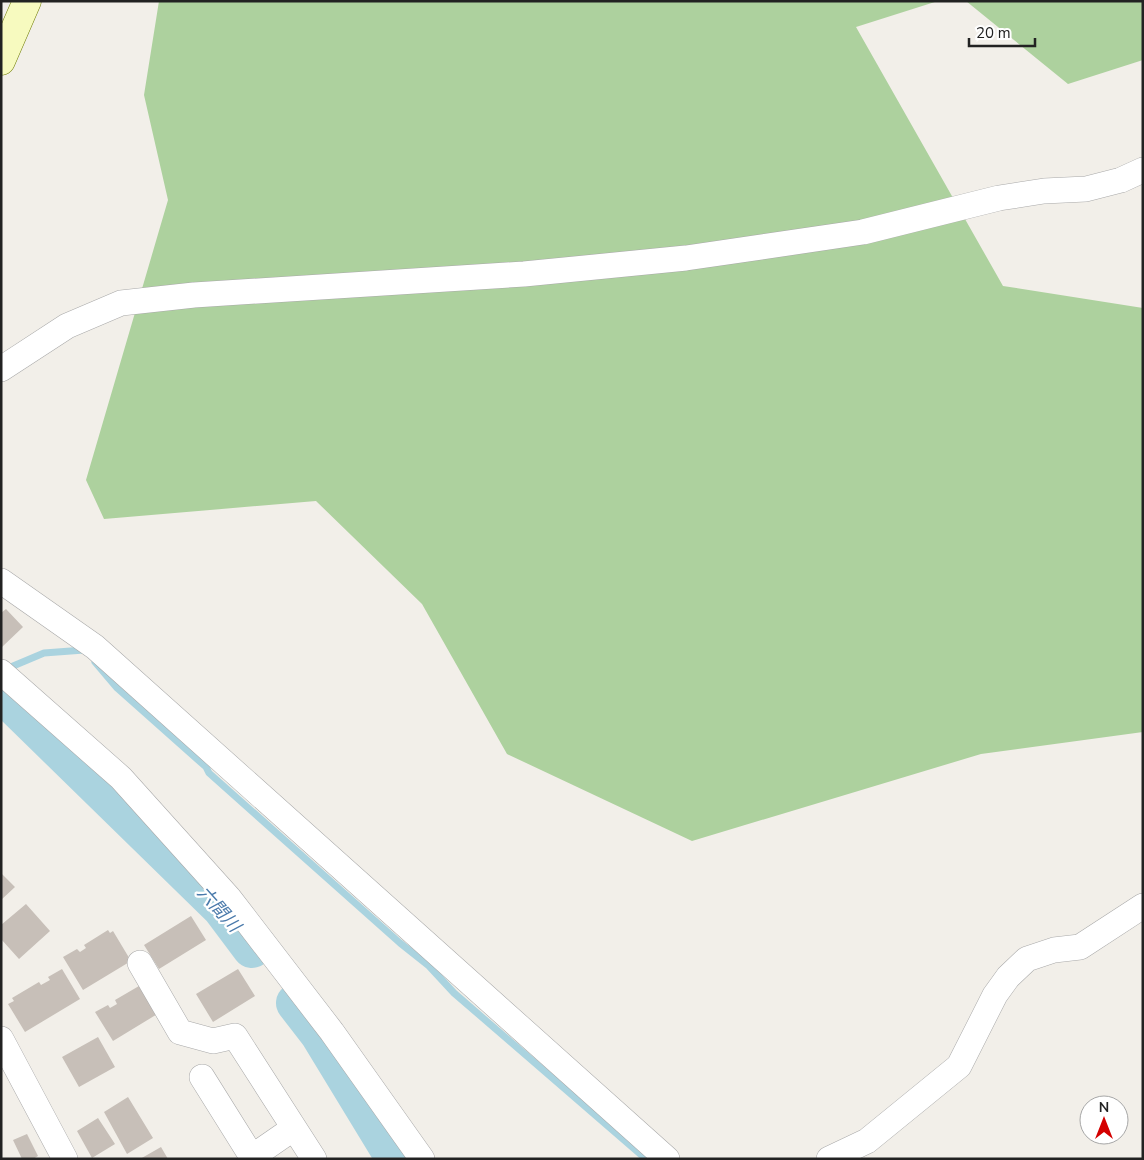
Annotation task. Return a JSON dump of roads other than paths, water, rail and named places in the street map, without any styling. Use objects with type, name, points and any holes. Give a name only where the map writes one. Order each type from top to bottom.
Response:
[{"type":"street","points":[[1,61],[27,1]]},
{"type":"street","points":[[1,369],[67,326],[121,303],[194,295],[524,274],[686,258],[863,232],[1000,198],[1086,189],[1122,180],[1143,170]]},
{"type":"street","points":[[1,581],[94,647],[667,1159]]},
{"type":"street","points":[[5,675],[121,778],[229,898],[332,1032],[422,1159]]},
{"type":"street","points":[[829,1159],[867,1141],[959,1066],[995,995],[1008,977],[1027,959],[1054,950],[1080,947],[1143,906]]},
{"type":"street","points":[[140,963],[180,1032],[213,1041],[235,1036],[314,1159]]},
{"type":"street","points":[[1,1039],[65,1159]]},
{"type":"street","points":[[202,1078],[252,1157],[294,1128]]},
{"type":"waterway","points":[[6,669],[44,653],[84,650],[86,652]]},
{"type":"waterway","points":[[95,662],[117,688],[206,767],[209,773],[400,943],[429,966],[454,993],[646,1159]]},
{"type":"waterway","name":"六間川","points":[[1,692],[222,908],[252,948]]},
{"type":"waterway","name":"六間川","points":[[296,1003],[320,1034],[396,1159]]}]
